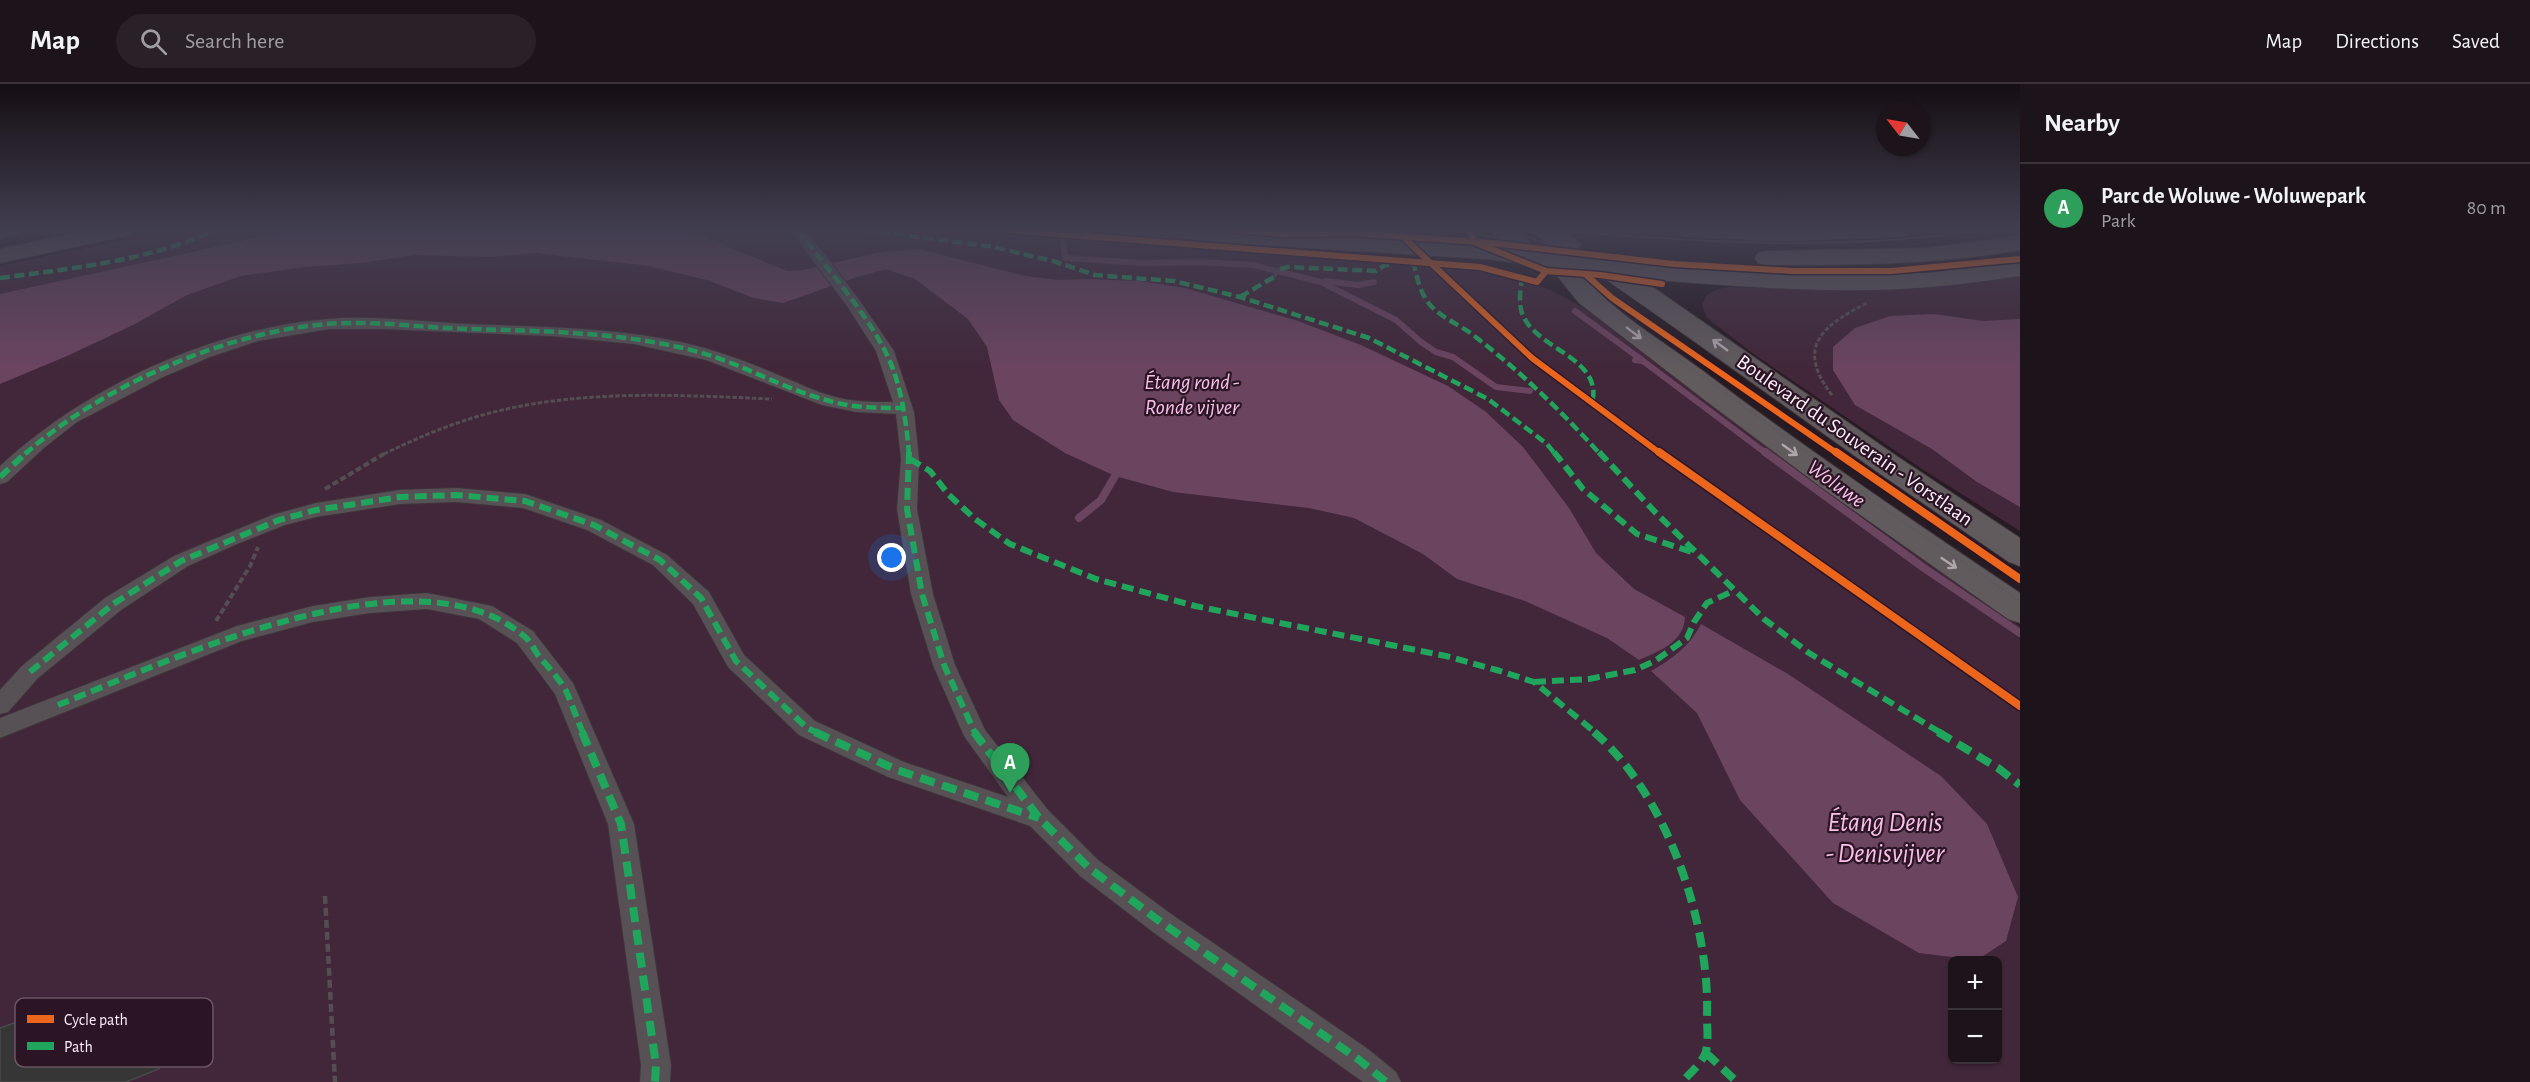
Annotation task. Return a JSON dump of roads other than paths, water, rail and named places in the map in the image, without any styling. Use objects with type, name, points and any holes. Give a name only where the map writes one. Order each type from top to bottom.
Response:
[{"type":"main road","points":[[1537,277],[1588,298]]},
{"type":"main road","name":"Boulevard du Souverain - Vorstlaan","points":[[1572,277],[1588,298],[1836,483],[2020,610]]},
{"type":"main road","name":"Boulevard du Souverain - Vorstlaan","points":[[1619,277],[2020,554]]},
{"type":"main road","points":[[1712,277],[1834,282],[1928,280],[1957,277]]},
{"type":"main road","points":[[1691,324],[1686,304],[1691,294],[1707,283],[1728,278]]},
{"type":"street","points":[[832,277],[885,351],[904,408],[910,459],[907,509],[922,594],[944,665],[976,736],[1039,818],[1089,868],[1162,923],[1350,1052],[1386,1082]]},
{"type":"street","points":[[0,477],[26,452],[63,423],[145,378],[224,345],[286,328],[329,324],[376,322],[467,329],[551,330],[637,337],[690,349],[745,367],[826,401],[860,407],[904,408]]},
{"type":"street","points":[[0,705],[30,672],[113,604],[181,561],[261,527],[316,510],[400,497],[456,495],[525,501],[594,525],[660,560],[701,598],[736,661],[807,728],[897,770],[1039,818]]},
{"type":"street","points":[[0,728],[237,634],[313,614],[370,605],[427,601],[484,612],[525,637],[565,690],[621,824],[656,1065],[655,1082]]},
{"type":"water","name":"Étang rond - Ronde vijver","points":[[80,277],[239,277],[187,295],[133,325],[0,384],[0,294]]},
{"type":"water","name":"Étang rond - Ronde vijver","points":[[693,277],[859,277],[783,303],[754,298]]},
{"type":"water","name":"Étang rond - Ronde vijver","points":[[908,277],[1030,277],[1058,280],[1139,281],[1185,288],[1298,321],[1361,345],[1448,386],[1486,412],[1523,447],[1569,508],[1596,553],[1634,589],[1685,617],[1684,626],[1670,644],[1639,660],[1607,638],[1525,601],[1457,579],[1423,554],[1354,518],[1309,508],[1173,492],[1115,476],[1065,453],[1013,420],[999,400],[987,347],[968,319],[915,279]]},
{"type":"water","points":[[1934,314],[1983,321],[2020,319],[2020,507],[1977,482],[1932,449],[1855,405],[1833,370],[1833,347],[1855,328],[1890,316]]},
{"type":"water","name":"Étang Denis - Denisvijver","points":[[1701,624],[1788,674],[1941,776],[1987,824],[2018,897],[2006,941],[1983,956],[1948,956],[1919,953],[1833,903],[1740,800],[1697,713],[1651,671],[1680,651]]},
{"type":"waterway","name":"Woluwe","points":[[1299,277],[1321,282],[1396,320],[1421,342],[1436,352],[1453,357],[1496,387],[1530,391]]},
{"type":"waterway","name":"Woluwe","points":[[1325,281],[1358,285],[1374,282]]},
{"type":"waterway","points":[[1575,311],[1642,360]]},
{"type":"waterway","name":"Woluwe","points":[[1635,360],[1643,361],[1767,454]]},
{"type":"waterway","name":"Woluwe","points":[[1765,452],[1924,568],[2020,633]]},
{"type":"waterway","points":[[1079,518],[1101,500],[1115,476]]},
{"type":"tram line","points":[[1566,277],[1890,513],[2020,601]]},
{"type":"tram line","points":[[1602,277],[2020,566]]},
{"type":"place","name":"Parc de Woluwe - Woluwepark","points":[[1010,793]]}]
